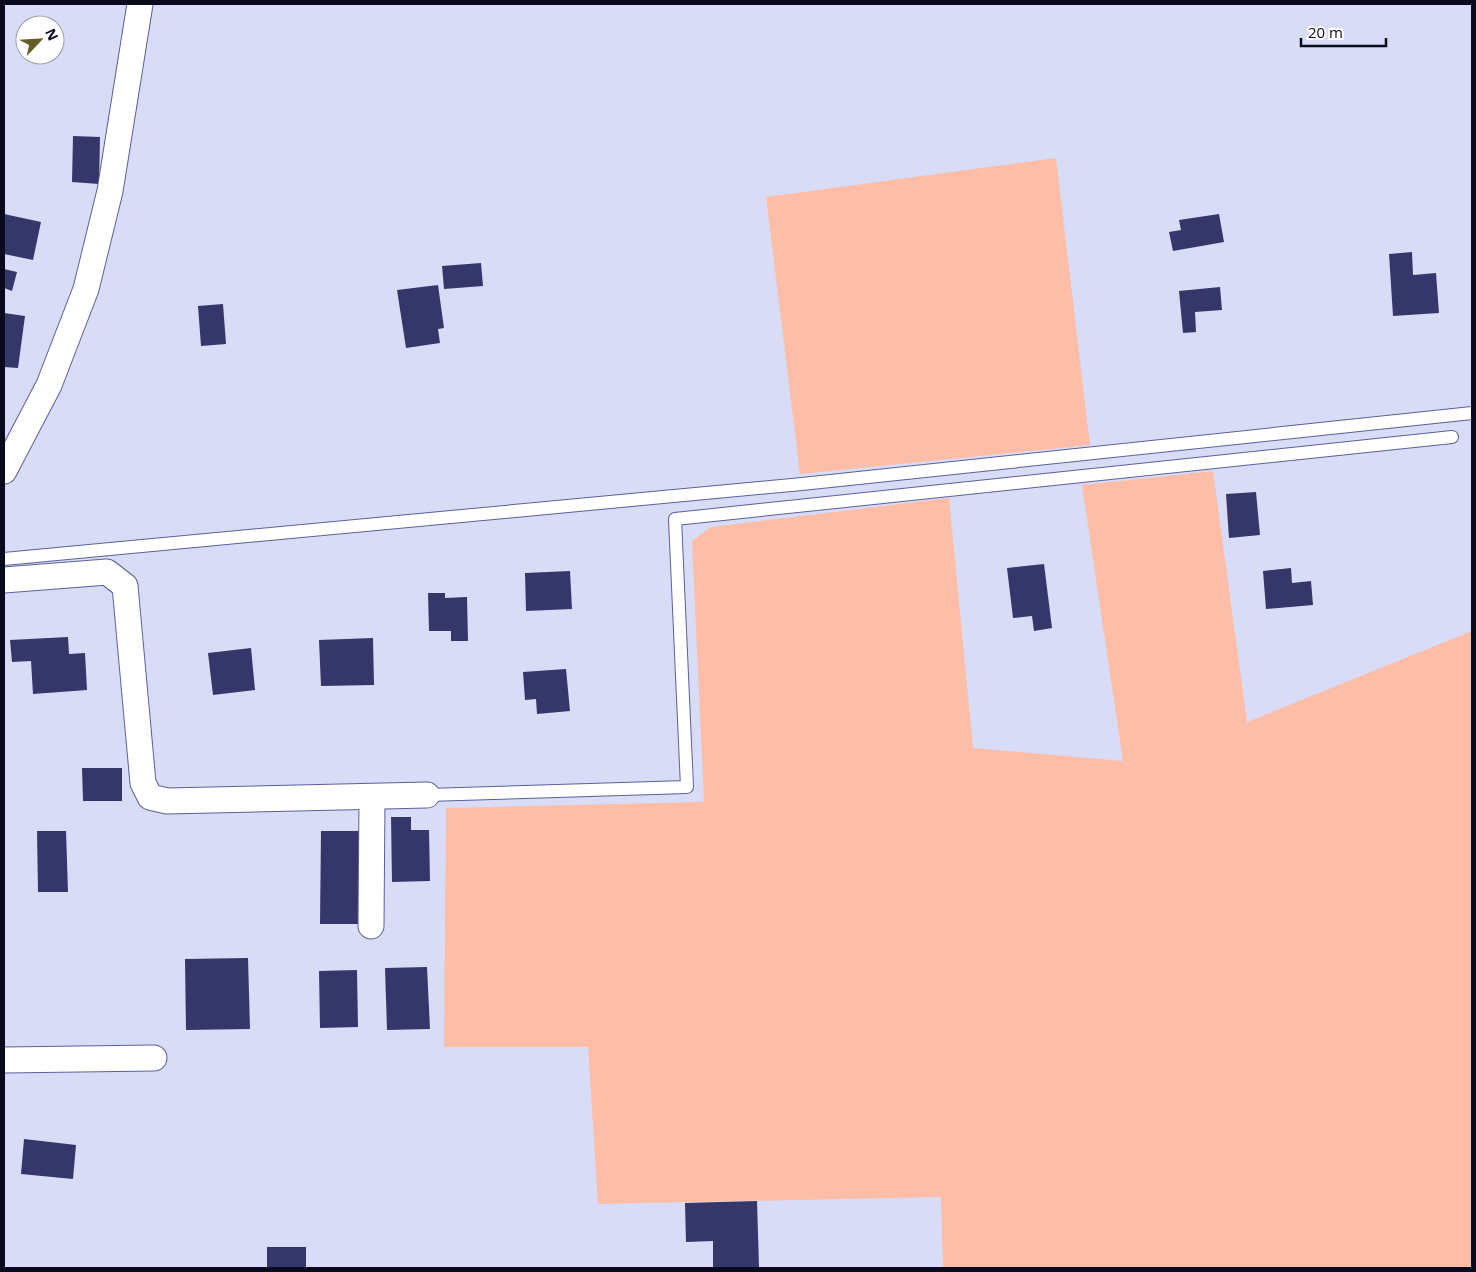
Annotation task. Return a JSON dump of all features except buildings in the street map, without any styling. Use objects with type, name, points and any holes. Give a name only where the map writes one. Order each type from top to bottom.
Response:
[{"type":"street","points":[[4,471],[49,384],[86,289],[110,191],[140,4]]},
{"type":"street","points":[[4,580],[106,572],[124,586],[143,783],[150,797],[167,801],[427,795]]},
{"type":"street","points":[[371,926],[372,797]]},
{"type":"street","points":[[4,1060],[154,1058]]},
{"type":"lane","points":[[4,559],[802,484],[1472,413]]},
{"type":"lane","points":[[427,795],[687,787],[675,519],[1452,437]]},
{"type":"shaded area","points":[[1056,158],[1090,445],[800,474],[766,197]]},
{"type":"shaded area","points":[[1213,471],[1247,722],[1472,631],[1472,1268],[943,1268],[941,1197],[598,1204],[588,1047],[444,1047],[446,808],[704,802],[692,541],[711,527],[949,498],[973,748],[1123,761],[1082,485]]}]
